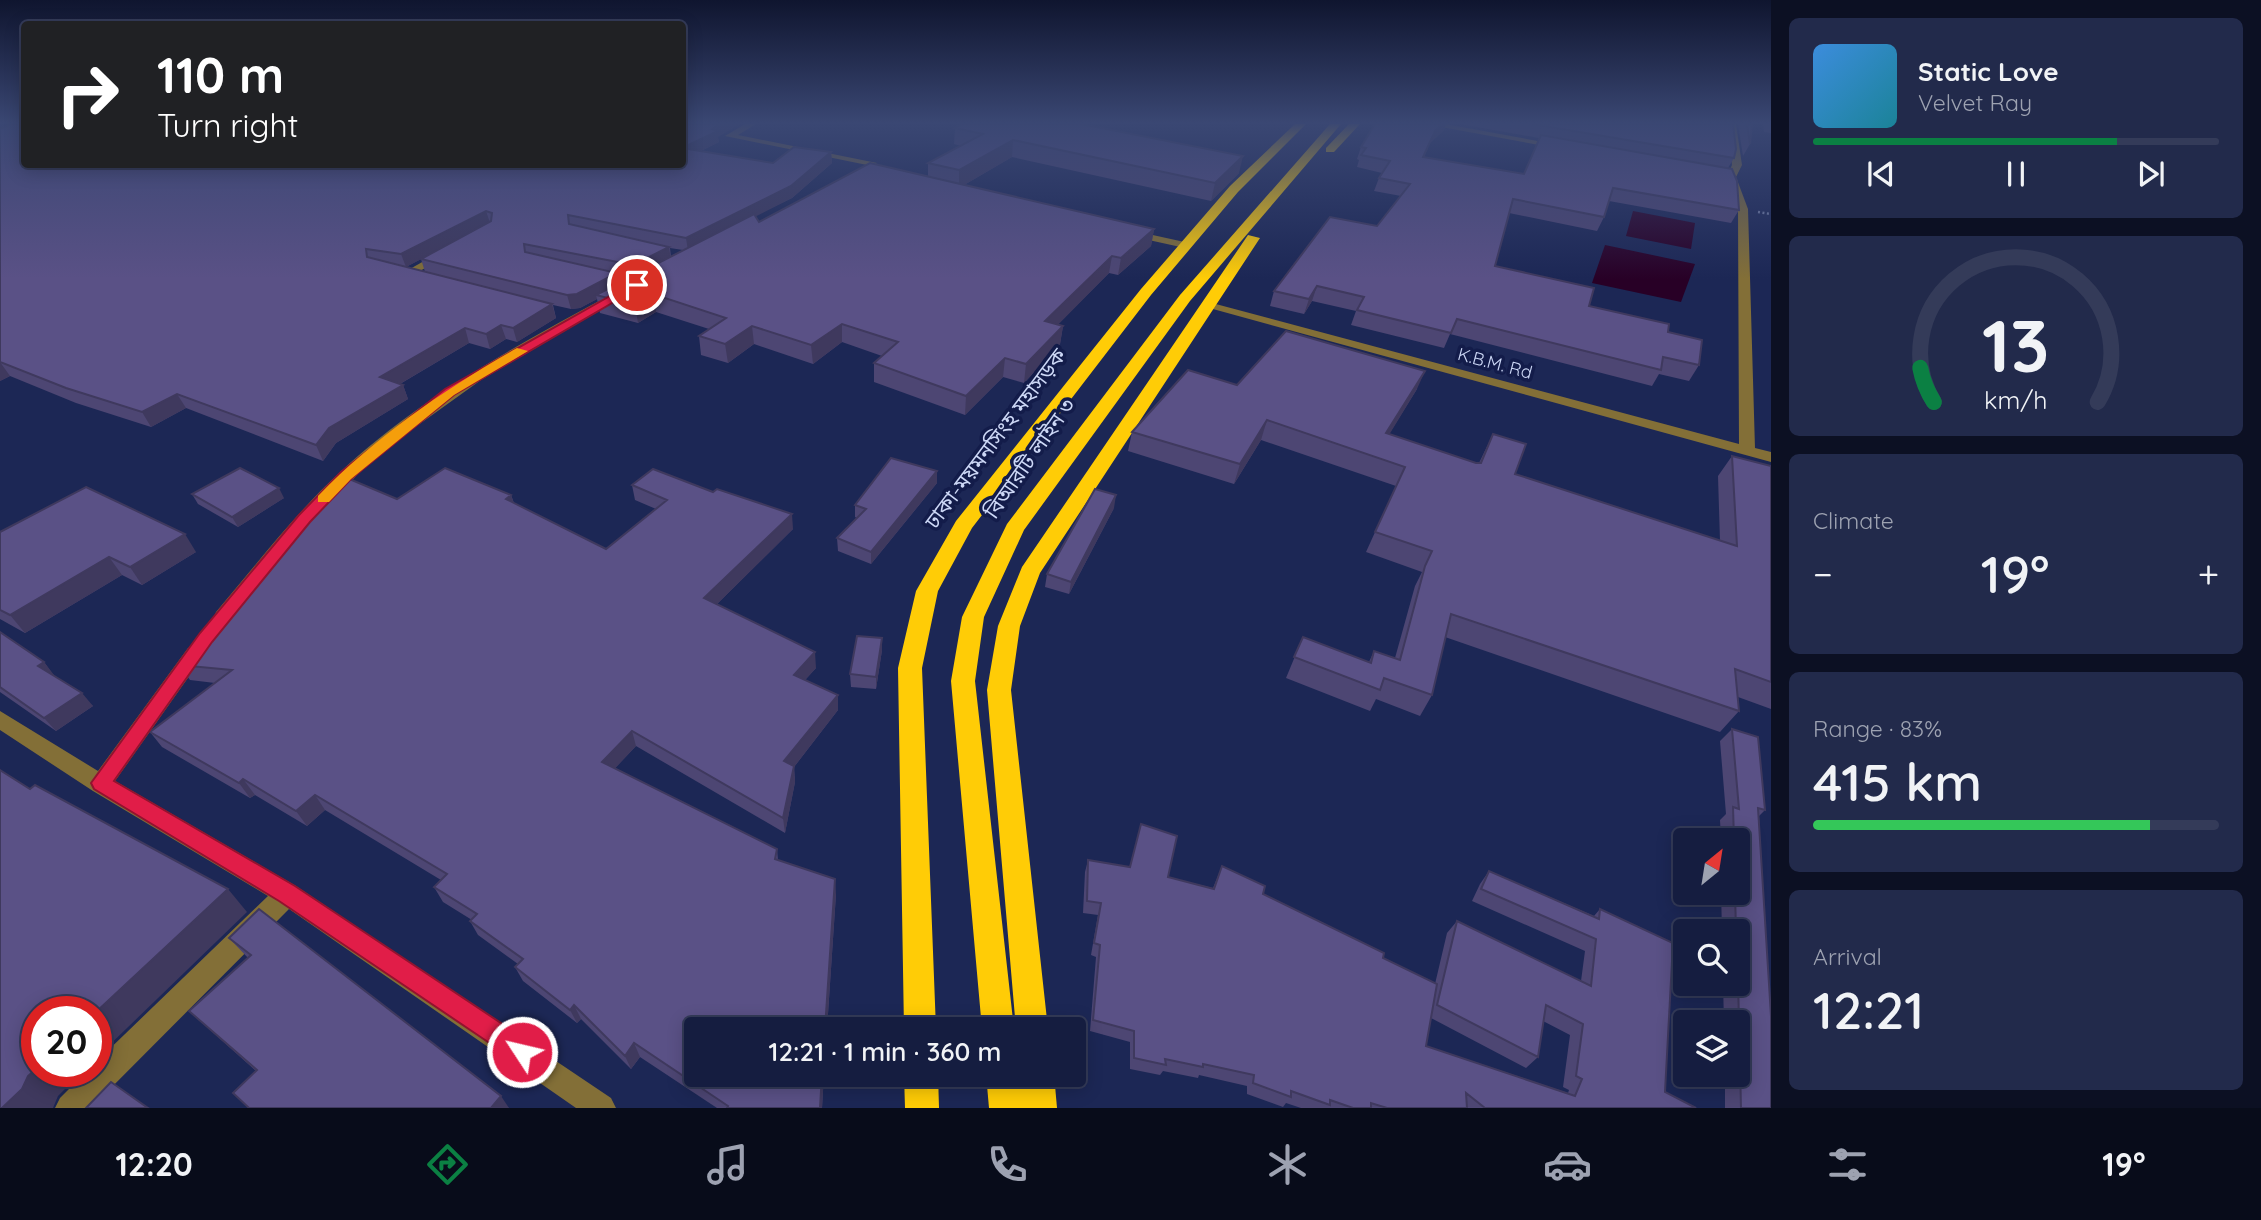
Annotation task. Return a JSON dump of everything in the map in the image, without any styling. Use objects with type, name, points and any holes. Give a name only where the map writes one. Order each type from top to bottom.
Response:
[{"type":"highway","name":"ঢাকা-ময়মনসিংহ মহাসড়ক","points":[[920,1017],[910,668],[927,591],[963,526],[1185,245],[1248,176]]},
{"type":"highway","name":"বিআরটি লাইন ৩","points":[[997,1017],[963,681],[974,617],[1014,529],[1185,298],[1291,176]]},
{"type":"highway","points":[[1031,1017],[999,690],[1009,626],[1030,572],[1270,215],[1307,176]]},
{"type":"highway","points":[[921,1087],[922,1108]]},
{"type":"highway","points":[[1004,1087],[1006,1108]]},
{"type":"highway","points":[[1038,1087],[1040,1108]]},
{"type":"street","points":[[1725,176],[1731,177],[1743,209],[1746,450]]},
{"type":"street","points":[[1119,230],[1185,245]]},
{"type":"street","points":[[433,280],[402,272],[454,248]]},
{"type":"street","points":[[101,783],[210,633],[304,519],[346,475],[450,392],[571,316],[637,285]]},
{"type":"street","name":"K.B.M. Rd","points":[[1208,306],[1746,450],[1769,461]]},
{"type":"street","points":[[0,719],[287,894],[601,1108]]},
{"type":"street","points":[[70,1108],[287,894]]},
{"type":"shaded area","points":[[1633,211],[1695,223],[1691,249],[1626,236]]},
{"type":"shaded area","points":[[1605,245],[1695,264],[1681,302],[1592,283]]},
{"type":"building","points":[[0,176],[803,176],[791,186],[686,238],[568,215],[569,224],[669,247],[633,265],[524,244],[525,252],[617,273],[577,294],[567,295],[421,259],[491,221],[492,213],[486,211],[401,254],[366,249],[367,257],[552,304],[513,328],[501,325],[486,334],[465,328],[380,377],[403,385],[329,428],[316,445],[177,394],[142,412],[66,388],[0,362]]},
{"type":"building","points":[[846,176],[925,176],[1154,229],[1121,258],[1112,256],[1045,321],[1063,326],[1026,364],[1005,358],[966,396],[874,363],[898,342],[842,324],[811,345],[752,326],[725,344],[699,336],[726,318],[653,294],[635,305],[596,295],[754,214],[759,222]]},
{"type":"building","points":[[1181,176],[1223,176],[1215,183]]},
{"type":"building","points":[[1380,176],[1735,176],[1739,210],[1613,188],[1604,217],[1513,199],[1495,266],[1594,288],[1589,306],[1669,324],[1668,332],[1702,340],[1699,365],[1663,357],[1661,370],[1457,319],[1451,333],[1357,310],[1364,297],[1317,286],[1309,299],[1274,291],[1330,217],[1377,226],[1410,184],[1379,178]]},
{"type":"building","points":[[1286,331],[1425,371],[1386,433],[1476,463],[1481,463],[1493,434],[1526,444],[1515,474],[1737,546],[1732,456],[1771,466],[1771,682],[1735,669],[1739,711],[1451,614],[1432,695],[1384,678],[1380,690],[1294,657],[1303,637],[1371,663],[1374,651],[1400,660],[1425,566],[1432,551],[1375,532],[1405,467],[1267,420],[1240,464],[1132,432],[1188,370],[1237,385]]},
{"type":"building","points":[[891,458],[937,471],[871,552],[837,538],[866,509],[855,505]]},
{"type":"building","points":[[240,468],[279,488],[232,517],[192,494]]},
{"type":"building","points":[[445,468],[511,495],[506,499],[606,549],[667,500],[632,485],[653,469],[713,492],[717,489],[792,514],[704,598],[815,652],[794,675],[838,695],[784,761],[794,766],[783,818],[632,731],[602,762],[777,849],[775,859],[835,879],[826,1017],[684,1017],[684,1077],[634,1043],[625,1056],[574,1005],[570,1010],[515,967],[523,959],[470,921],[477,914],[434,887],[447,874],[315,795],[296,811],[243,779],[239,783],[150,732],[232,670],[179,665],[347,478],[397,499]]},
{"type":"building","points":[[86,487],[185,534],[130,567],[109,557],[10,615],[0,610],[0,532]]},
{"type":"building","points":[[1095,489],[1116,495],[1071,582],[1047,574]]},
{"type":"building","points":[[0,632],[44,662],[38,666],[82,693],[44,718],[0,687]]},
{"type":"building","points":[[857,636],[882,638],[876,677],[850,674]]},
{"type":"building","points":[[1732,729],[1758,737],[1765,810],[1758,808],[1771,1016],[1771,1108],[1741,1108],[1741,1087],[1750,1087],[1750,1010],[1739,1010],[1738,996],[1750,996],[1750,919],[1736,919],[1735,905],[1750,905],[1750,828],[1734,828],[1733,807],[1739,809]]},
{"type":"building","points":[[0,770],[30,789],[35,785],[228,889],[112,997],[21,996],[23,1087],[0,1108]]},
{"type":"building","points":[[1141,824],[1177,836],[1168,877],[1214,889],[1222,866],[1265,886],[1263,894],[1384,953],[1383,958],[1437,984],[1426,1046],[1575,1096],[1582,1079],[1576,1076],[1583,1024],[1546,1005],[1538,1057],[1437,1005],[1457,921],[1591,986],[1596,939],[1481,889],[1489,871],[1599,919],[1600,909],[1673,943],[1665,1092],[1696,1108],[1485,1108],[1466,1093],[1467,1108],[1387,1108],[1371,1103],[1371,1108],[1353,1108],[1330,1100],[1330,1105],[1291,1091],[1291,1097],[1253,1083],[1254,1075],[1203,1064],[1203,1067],[1165,1059],[1166,1065],[1134,1058],[1134,1031],[1093,1020],[1100,945],[1094,943],[1101,903],[1087,901],[1088,860],[1130,867]]},
{"type":"building","points":[[259,909],[501,1096],[491,1108],[249,1108],[233,1093],[257,1070],[189,1011],[251,955],[229,938]]},
{"type":"building","points":[[112,1083],[148,1108],[86,1108],[106,1087],[112,1087]]},
{"type":"building","points":[[700,1087],[821,1087],[820,1108],[727,1108],[728,1106]]},
{"type":"slow traffic","points":[[324,499],[346,475],[450,392],[522,351]]},
{"type":"route","points":[[522,1052],[287,894],[101,783],[206,638],[304,519],[346,475],[450,392],[637,285]]}]
